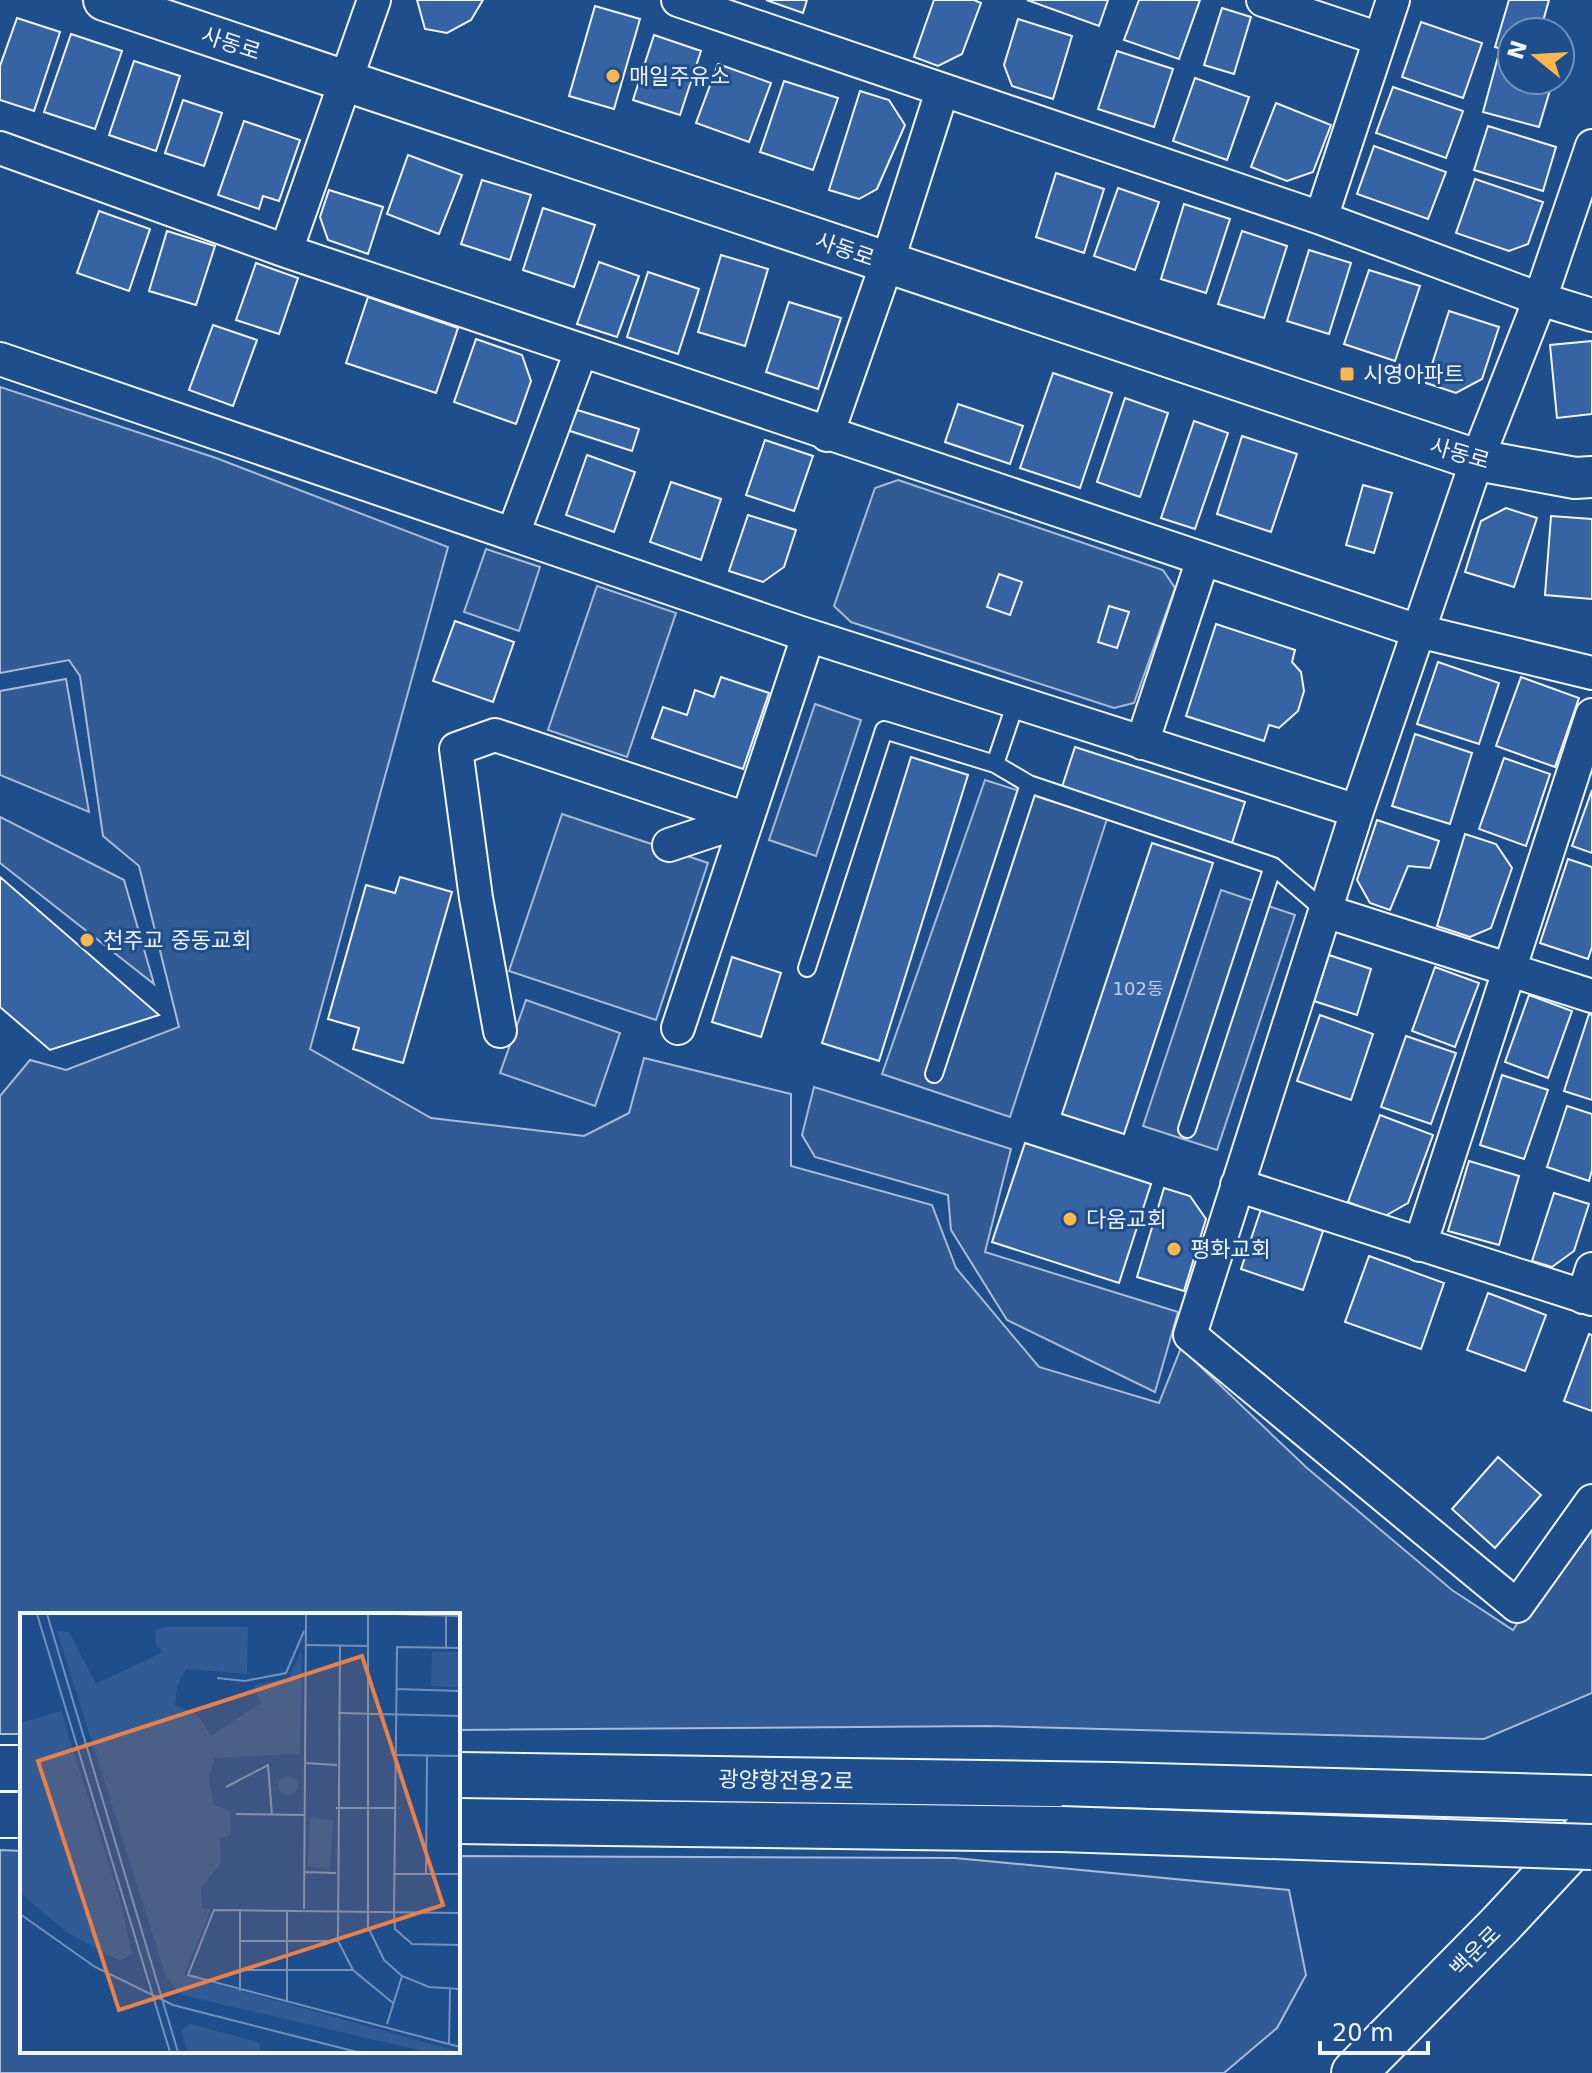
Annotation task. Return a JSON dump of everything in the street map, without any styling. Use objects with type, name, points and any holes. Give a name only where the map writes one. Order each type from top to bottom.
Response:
[{"type":"main road","name":"광양항전용2로","points":[[460,1775],[1114,1785],[1592,1798]]},
{"type":"main road","name":"광양항전용2로","points":[[460,1821],[1061,1829],[1592,1847]]},
{"type":"main road","name":"백운로","points":[[1354,2073],[1500,1925],[1592,1826]]},
{"type":"street","name":"사동로","points":[[104,0],[1477,460],[1575,478],[1592,477]]},
{"type":"street","points":[[286,251],[374,0]]},
{"type":"street","points":[[678,0],[1321,218],[1540,299],[1592,315]]},
{"type":"street","points":[[1263,0],[1380,39]]},
{"type":"street","points":[[1321,218],[1393,0]]},
{"type":"street","points":[[827,435],[942,91]]},
{"type":"street","points":[[1592,146],[1540,299],[1477,460],[1357,811],[1190,1335],[1517,1606],[1592,1501]]},
{"type":"street","points":[[0,148],[286,251],[1418,631],[1592,673]]},
{"type":"street","points":[[513,534],[581,351]]},
{"type":"street","points":[[0,359],[808,636],[1357,811]]},
{"type":"street","points":[[1142,743],[1203,559]]},
{"type":"street","points":[[678,1028],[808,636]]},
{"type":"street","points":[[1420,1245],[1592,715]]},
{"type":"street","points":[[500,1031],[476,898],[456,749],[495,735],[747,819]]},
{"type":"street","points":[[669,845],[747,819]]},
{"type":"street","points":[[1325,911],[1592,996]]},
{"type":"street","points":[[1237,1185],[1420,1245],[1589,1288]]},
{"type":"lane","points":[[995,764],[1016,702]]},
{"type":"lane","points":[[807,968],[884,730],[995,764],[1029,784],[1273,866],[1325,911]]},
{"type":"lane","points":[[934,1074],[1029,784]]},
{"type":"lane","points":[[1187,1129],[1273,866]]},
{"type":"shaded area","points":[[0,387],[216,458],[448,547],[310,1049],[431,1118],[584,1136],[629,1113],[644,1058],[791,1094],[791,1166],[932,1205],[956,1268],[1039,1367],[1159,1403],[1181,1348],[1307,1468],[1452,1590],[1513,1630],[1592,1510],[1592,1693],[1484,1739],[987,1726],[460,1730],[460,1613],[20,1613],[20,1734],[0,1734],[0,1096],[30,1060],[66,1070],[179,1027],[139,866],[103,836],[80,676],[69,660],[0,673]]},
{"type":"shaded area","points":[[898,480],[1163,570],[1175,588],[1134,703],[1114,708],[851,622],[834,606],[875,488]]},
{"type":"shaded area","points":[[486,549],[540,567],[519,631],[464,612]]},
{"type":"shaded area","points":[[597,586],[676,613],[627,757],[548,730]]},
{"type":"shaded area","points":[[66,679],[89,812],[0,775],[0,691]]},
{"type":"shaded area","points":[[815,704],[861,720],[816,856],[769,840]]},
{"type":"shaded area","points":[[985,780],[1107,819],[1010,1117],[882,1074]]},
{"type":"shaded area","points":[[562,814],[708,863],[656,1020],[509,971]]},
{"type":"shaded area","points":[[0,817],[124,880],[154,984],[0,863]]},
{"type":"shaded area","points":[[1221,890],[1295,915],[1217,1150],[1143,1126]]},
{"type":"shaded area","points":[[526,1000],[620,1033],[595,1106],[500,1073]]},
{"type":"shaded area","points":[[814,1087],[1011,1149],[985,1252],[1178,1312],[1155,1392],[1007,1320],[951,1230],[948,1195],[815,1157],[802,1135]]},
{"type":"shaded area","points":[[0,1850],[20,1851],[20,2053],[460,2053],[460,1856],[955,1858],[1289,1890],[1306,1975],[1277,2028],[1224,2073],[0,2073]]},
{"type":"building","points":[[417,0],[483,0],[471,20],[447,33],[425,29]]},
{"type":"building","points":[[766,0],[807,0],[803,13]]},
{"type":"building","points":[[934,0],[974,0],[981,3],[962,54],[938,66],[914,57]]},
{"type":"building","points":[[1027,0],[1108,0],[1099,26]]},
{"type":"building","points":[[1139,0],[1200,0],[1179,59],[1124,40]]},
{"type":"building","points":[[1509,0],[1549,0],[1544,16],[1504,16]]},
{"type":"building","points":[[595,6],[640,19],[614,109],[569,96]]},
{"type":"building","points":[[1222,8],[1251,17],[1234,74],[1204,65]]},
{"type":"building","points":[[17,18],[60,32],[34,111],[0,100],[0,66]]},
{"type":"building","points":[[1018,19],[1072,36],[1053,99],[1012,86],[1004,65]]},
{"type":"building","points":[[1421,22],[1482,43],[1463,98],[1402,77]]},
{"type":"building","points":[[71,34],[122,51],[95,129],[44,112]]},
{"type":"building","points":[[654,35],[701,51],[680,115],[633,100]]},
{"type":"building","points":[[1117,51],[1173,69],[1154,127],[1098,109]]},
{"type":"building","points":[[134,61],[180,76],[156,151],[109,135]]},
{"type":"building","points":[[718,64],[771,83],[749,142],[696,123]]},
{"type":"building","points":[[1496,64],[1496,96],[1548,96],[1539,127],[1483,112]]},
{"type":"building","points":[[1195,78],[1249,97],[1227,160],[1173,141]]},
{"type":"building","points":[[784,81],[838,98],[813,170],[760,152]]},
{"type":"building","points":[[1393,87],[1463,111],[1446,158],[1376,133]]},
{"type":"building","points":[[860,91],[889,100],[905,125],[877,189],[859,199],[829,190]]},
{"type":"building","points":[[183,100],[222,113],[204,166],[165,153]]},
{"type":"building","points":[[1276,103],[1331,125],[1313,172],[1287,181],[1251,167]]},
{"type":"building","points":[[244,121],[300,140],[279,201],[263,196],[259,209],[218,195]]},
{"type":"building","points":[[1488,126],[1556,147],[1543,191],[1474,170]]},
{"type":"building","points":[[1374,146],[1446,172],[1428,219],[1357,194]]},
{"type":"building","points":[[408,155],[462,175],[439,234],[387,214]]},
{"type":"building","points":[[1056,173],[1104,189],[1084,253],[1036,237]]},
{"type":"building","points":[[1475,179],[1543,202],[1528,244],[1509,251],[1456,233]]},
{"type":"building","points":[[482,180],[531,195],[510,260],[461,244]]},
{"type":"building","points":[[1118,188],[1159,202],[1135,270],[1094,256]]},
{"type":"building","points":[[329,190],[383,207],[368,254],[328,240],[320,217]]},
{"type":"building","points":[[1184,204],[1230,219],[1206,293],[1161,279]]},
{"type":"building","points":[[543,208],[595,225],[574,287],[523,270]]},
{"type":"building","points":[[99,211],[150,229],[129,291],[77,273]]},
{"type":"building","points":[[167,231],[215,246],[196,305],[149,291]]},
{"type":"building","points":[[1242,231],[1287,246],[1264,318],[1218,304]]},
{"type":"building","points":[[1309,250],[1351,263],[1329,334],[1287,321]]},
{"type":"building","points":[[721,255],[768,269],[745,346],[698,332]]},
{"type":"building","points":[[599,262],[639,276],[617,337],[577,324]]},
{"type":"building","points":[[256,263],[298,278],[279,334],[236,320]]},
{"type":"building","points":[[1369,270],[1420,286],[1395,361],[1344,344]]},
{"type":"building","points":[[648,272],[699,289],[678,354],[627,337]]},
{"type":"building","points":[[368,297],[458,328],[436,393],[346,363]]},
{"type":"building","points":[[789,302],[841,318],[818,389],[766,372]]},
{"type":"building","points":[[1449,311],[1499,327],[1482,379],[1456,393],[1426,383]]},
{"type":"building","points":[[213,325],[257,340],[233,406],[189,390]]},
{"type":"building","points":[[476,339],[522,355],[531,381],[516,424],[454,402]]},
{"type":"building","points":[[1592,341],[1592,414],[1557,418],[1550,345]]},
{"type":"building","points":[[1053,373],[1112,393],[1080,488],[1020,468]]},
{"type":"building","points":[[1125,398],[1168,413],[1140,497],[1097,482]]},
{"type":"building","points":[[958,404],[1023,426],[1010,464],[945,442]]},
{"type":"building","points":[[574,409],[639,429],[632,451],[567,430]]},
{"type":"building","points":[[1194,421],[1228,433],[1195,529],[1161,518]]},
{"type":"building","points":[[1242,436],[1297,454],[1271,532],[1217,514]]},
{"type":"building","points":[[765,440],[813,456],[794,511],[746,495]]},
{"type":"building","points":[[587,455],[635,472],[614,532],[566,515]]},
{"type":"building","points":[[671,482],[721,499],[701,560],[650,542]]},
{"type":"building","points":[[1363,485],[1392,493],[1374,553],[1346,545]]},
{"type":"building","points":[[1506,508],[1537,518],[1514,587],[1465,572],[1481,521]]},
{"type":"building","points":[[748,515],[796,530],[784,567],[763,582],[729,571]]},
{"type":"building","points":[[1551,516],[1592,519],[1592,599],[1545,595]]},
{"type":"building","points":[[999,574],[1022,582],[1010,615],[987,607]]},
{"type":"building","points":[[1109,606],[1129,612],[1117,648],[1098,642]]},
{"type":"building","points":[[455,621],[514,642],[493,702],[433,681]]},
{"type":"building","points":[[1216,624],[1295,650],[1292,662],[1301,672],[1304,691],[1298,711],[1279,728],[1269,725],[1264,741],[1186,716]]},
{"type":"building","points":[[1438,662],[1499,683],[1479,744],[1417,724]]},
{"type":"building","points":[[721,677],[769,693],[743,769],[652,738],[663,707],[687,715],[695,690],[714,697]]},
{"type":"building","points":[[1521,677],[1579,698],[1555,767],[1496,746]]},
{"type":"building","points":[[1415,734],[1472,753],[1450,824],[1392,806]]},
{"type":"building","points":[[1075,747],[1245,802],[1232,843],[1062,787]]},
{"type":"building","points":[[911,757],[968,775],[879,1061],[822,1043]]},
{"type":"building","points":[[1504,758],[1550,774],[1526,846],[1479,829]]},
{"type":"building","points":[[1592,790],[1592,853],[1572,846]]},
{"type":"building","points":[[1377,820],[1439,841],[1430,868],[1408,866],[1390,910],[1370,903],[1357,880]]},
{"type":"building","points":[[1465,834],[1496,844],[1512,868],[1491,928],[1470,937],[1437,926]]},
{"type":"building","points":[[1152,843],[1213,863],[1124,1134],[1062,1114]]},
{"type":"building","points":[[1568,859],[1592,867],[1592,947],[1588,959],[1540,943]]},
{"type":"building","points":[[0,877],[159,1015],[50,1050],[0,1007]]},
{"type":"building","points":[[400,877],[452,892],[403,1063],[353,1049],[359,1028],[328,1019],[366,885],[395,893]]},
{"type":"building","points":[[1329,955],[1371,969],[1357,1015],[1314,1001]]},
{"type":"building","points":[[732,957],[781,973],[761,1037],[712,1022]]},
{"type":"building","points":[[1435,967],[1479,983],[1455,1047],[1412,1031]]},
{"type":"building","points":[[1529,995],[1572,1011],[1548,1078],[1505,1062]]},
{"type":"building","points":[[1589,1014],[1592,1015],[1592,1100],[1564,1091]]},
{"type":"building","points":[[1320,1015],[1373,1034],[1351,1100],[1297,1081]]},
{"type":"building","points":[[1406,1036],[1456,1053],[1431,1124],[1381,1107]]},
{"type":"building","points":[[1502,1075],[1548,1090],[1524,1159],[1480,1145]]},
{"type":"building","points":[[1567,1106],[1592,1114],[1592,1170],[1589,1181],[1547,1167]]},
{"type":"building","points":[[1380,1115],[1433,1135],[1408,1203],[1385,1216],[1348,1202]]},
{"type":"building","points":[[1025,1143],[1151,1184],[1119,1283],[992,1242]]},
{"type":"building","points":[[1469,1161],[1519,1176],[1499,1245],[1448,1231]]},
{"type":"building","points":[[1164,1188],[1190,1196],[1206,1219],[1184,1291],[1137,1277]]},
{"type":"building","points":[[1554,1193],[1589,1204],[1574,1251],[1552,1267],[1532,1261]]},
{"type":"building","points":[[1261,1209],[1323,1231],[1303,1290],[1241,1269]]},
{"type":"building","points":[[1369,1256],[1444,1283],[1421,1349],[1345,1322]]},
{"type":"building","points":[[1488,1293],[1546,1315],[1525,1371],[1467,1350]]},
{"type":"building","points":[[1589,1334],[1592,1335],[1592,1411],[1564,1401]]},
{"type":"building","points":[[1498,1457],[1541,1495],[1495,1548],[1452,1509]]},
{"type":"place","name":"매일주유소","points":[[613,76]]},
{"type":"place","name":"시영아파트","points":[[1347,374]]},
{"type":"place","name":"천주교 중동교회","points":[[87,940]]},
{"type":"place","name":"다움교회","points":[[1070,1219]]},
{"type":"place","name":"평화교회","points":[[1174,1249]]}]
